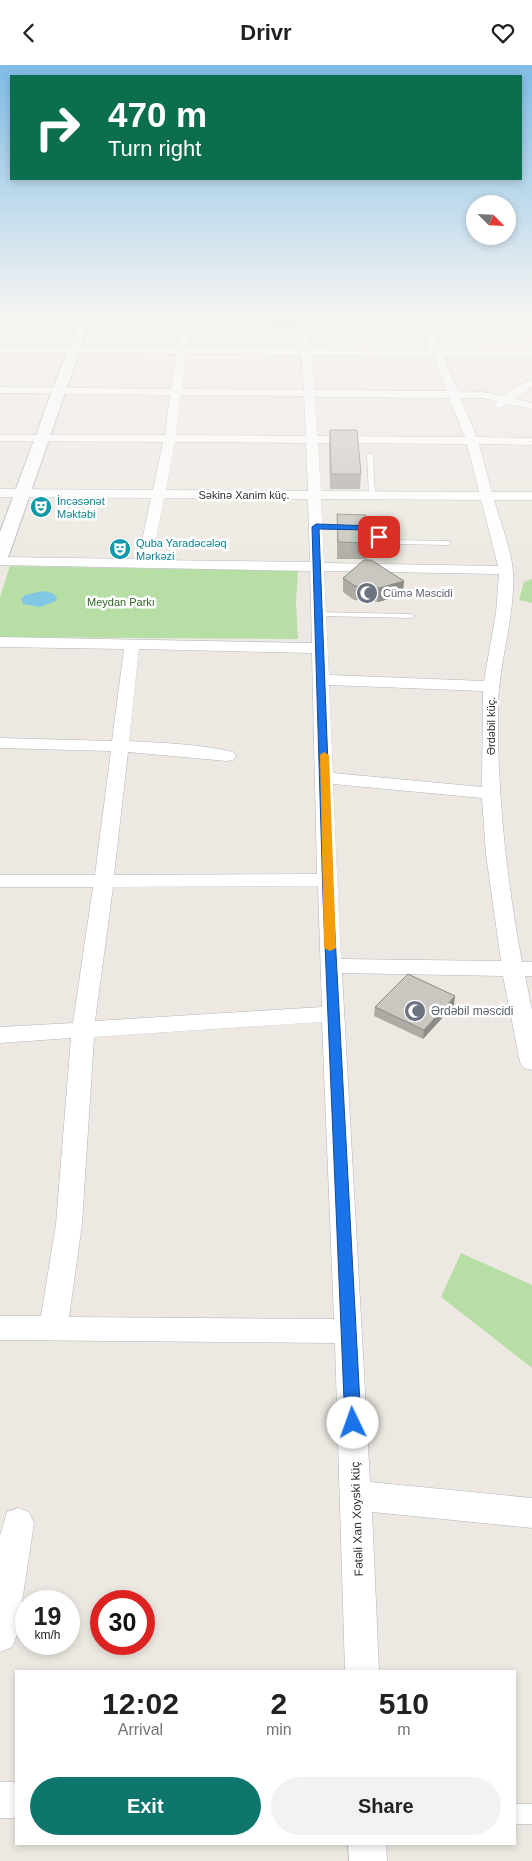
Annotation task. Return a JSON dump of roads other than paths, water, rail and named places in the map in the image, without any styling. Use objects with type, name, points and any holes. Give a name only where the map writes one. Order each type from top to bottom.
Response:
[{"type":"street","points":[[0,555],[56,402]]},
{"type":"street","points":[[144,563],[170,439],[175,402]]},
{"type":"street","name":"Fətəli Xan Xoyski küç","points":[[309,402],[316,527],[327,881],[335,1014],[357,1496],[362,1670]]},
{"type":"street","name":"Ərdəbil küç.","points":[[458,402],[472,441],[488,496],[506,570],[507,589],[491,686],[492,793],[499,881],[511,968],[532,1062]]},
{"type":"street","points":[[493,408],[505,402]]},
{"type":"street","points":[[515,402],[532,406]]},
{"type":"street","points":[[0,438],[530,441]]},
{"type":"street","name":"Səkinə Xanim küç.","points":[[0,493],[532,496]]},
{"type":"street","points":[[0,561],[506,570]]},
{"type":"street","points":[[0,642],[319,648]]},
{"type":"street","points":[[53,1329],[69,1224],[83,1030],[104,879],[118,746],[132,644]]},
{"type":"street","points":[[321,679],[491,686]]},
{"type":"street","points":[[0,743],[118,746],[187,750],[227,756]]},
{"type":"street","points":[[325,778],[492,793]]},
{"type":"street","points":[[0,881],[104,879],[327,881]]},
{"type":"street","points":[[331,966],[532,969]]},
{"type":"street","points":[[0,1035],[335,1014]]},
{"type":"street","points":[[0,1328],[348,1331]]},
{"type":"street","points":[[357,1496],[532,1513]]},
{"type":"street","points":[[0,1635],[18,1523]]},
{"type":"street","points":[[0,1800],[15,1800]]},
{"type":"street","points":[[367,1845],[368,1861]]},
{"type":"lane","points":[[370,455],[372,495]]},
{"type":"lane","points":[[316,527],[372,528],[381,539],[390,542],[448,543]]},
{"type":"lane","points":[[319,614],[411,616]]},
{"type":"lane","points":[[516,1814],[532,1815]]},
{"type":"water","points":[[43,591],[52,593],[57,597],[56,601],[40,607],[23,604],[21,599],[25,595]]},
{"type":"place","name":"İncəsənət Məktəbi","points":[[41,507]]},
{"type":"place","name":"Quba Yaradəcələq Mərkəzi","points":[[120,549]]},
{"type":"place","name":"Cümə Məscidi","points":[[367,593]]},
{"type":"place","name":"Ərdəbil məscidi","points":[[415,1011]]},
{"type":"park label","name":"Meydan Parkı","points":[[121,602]]}]
